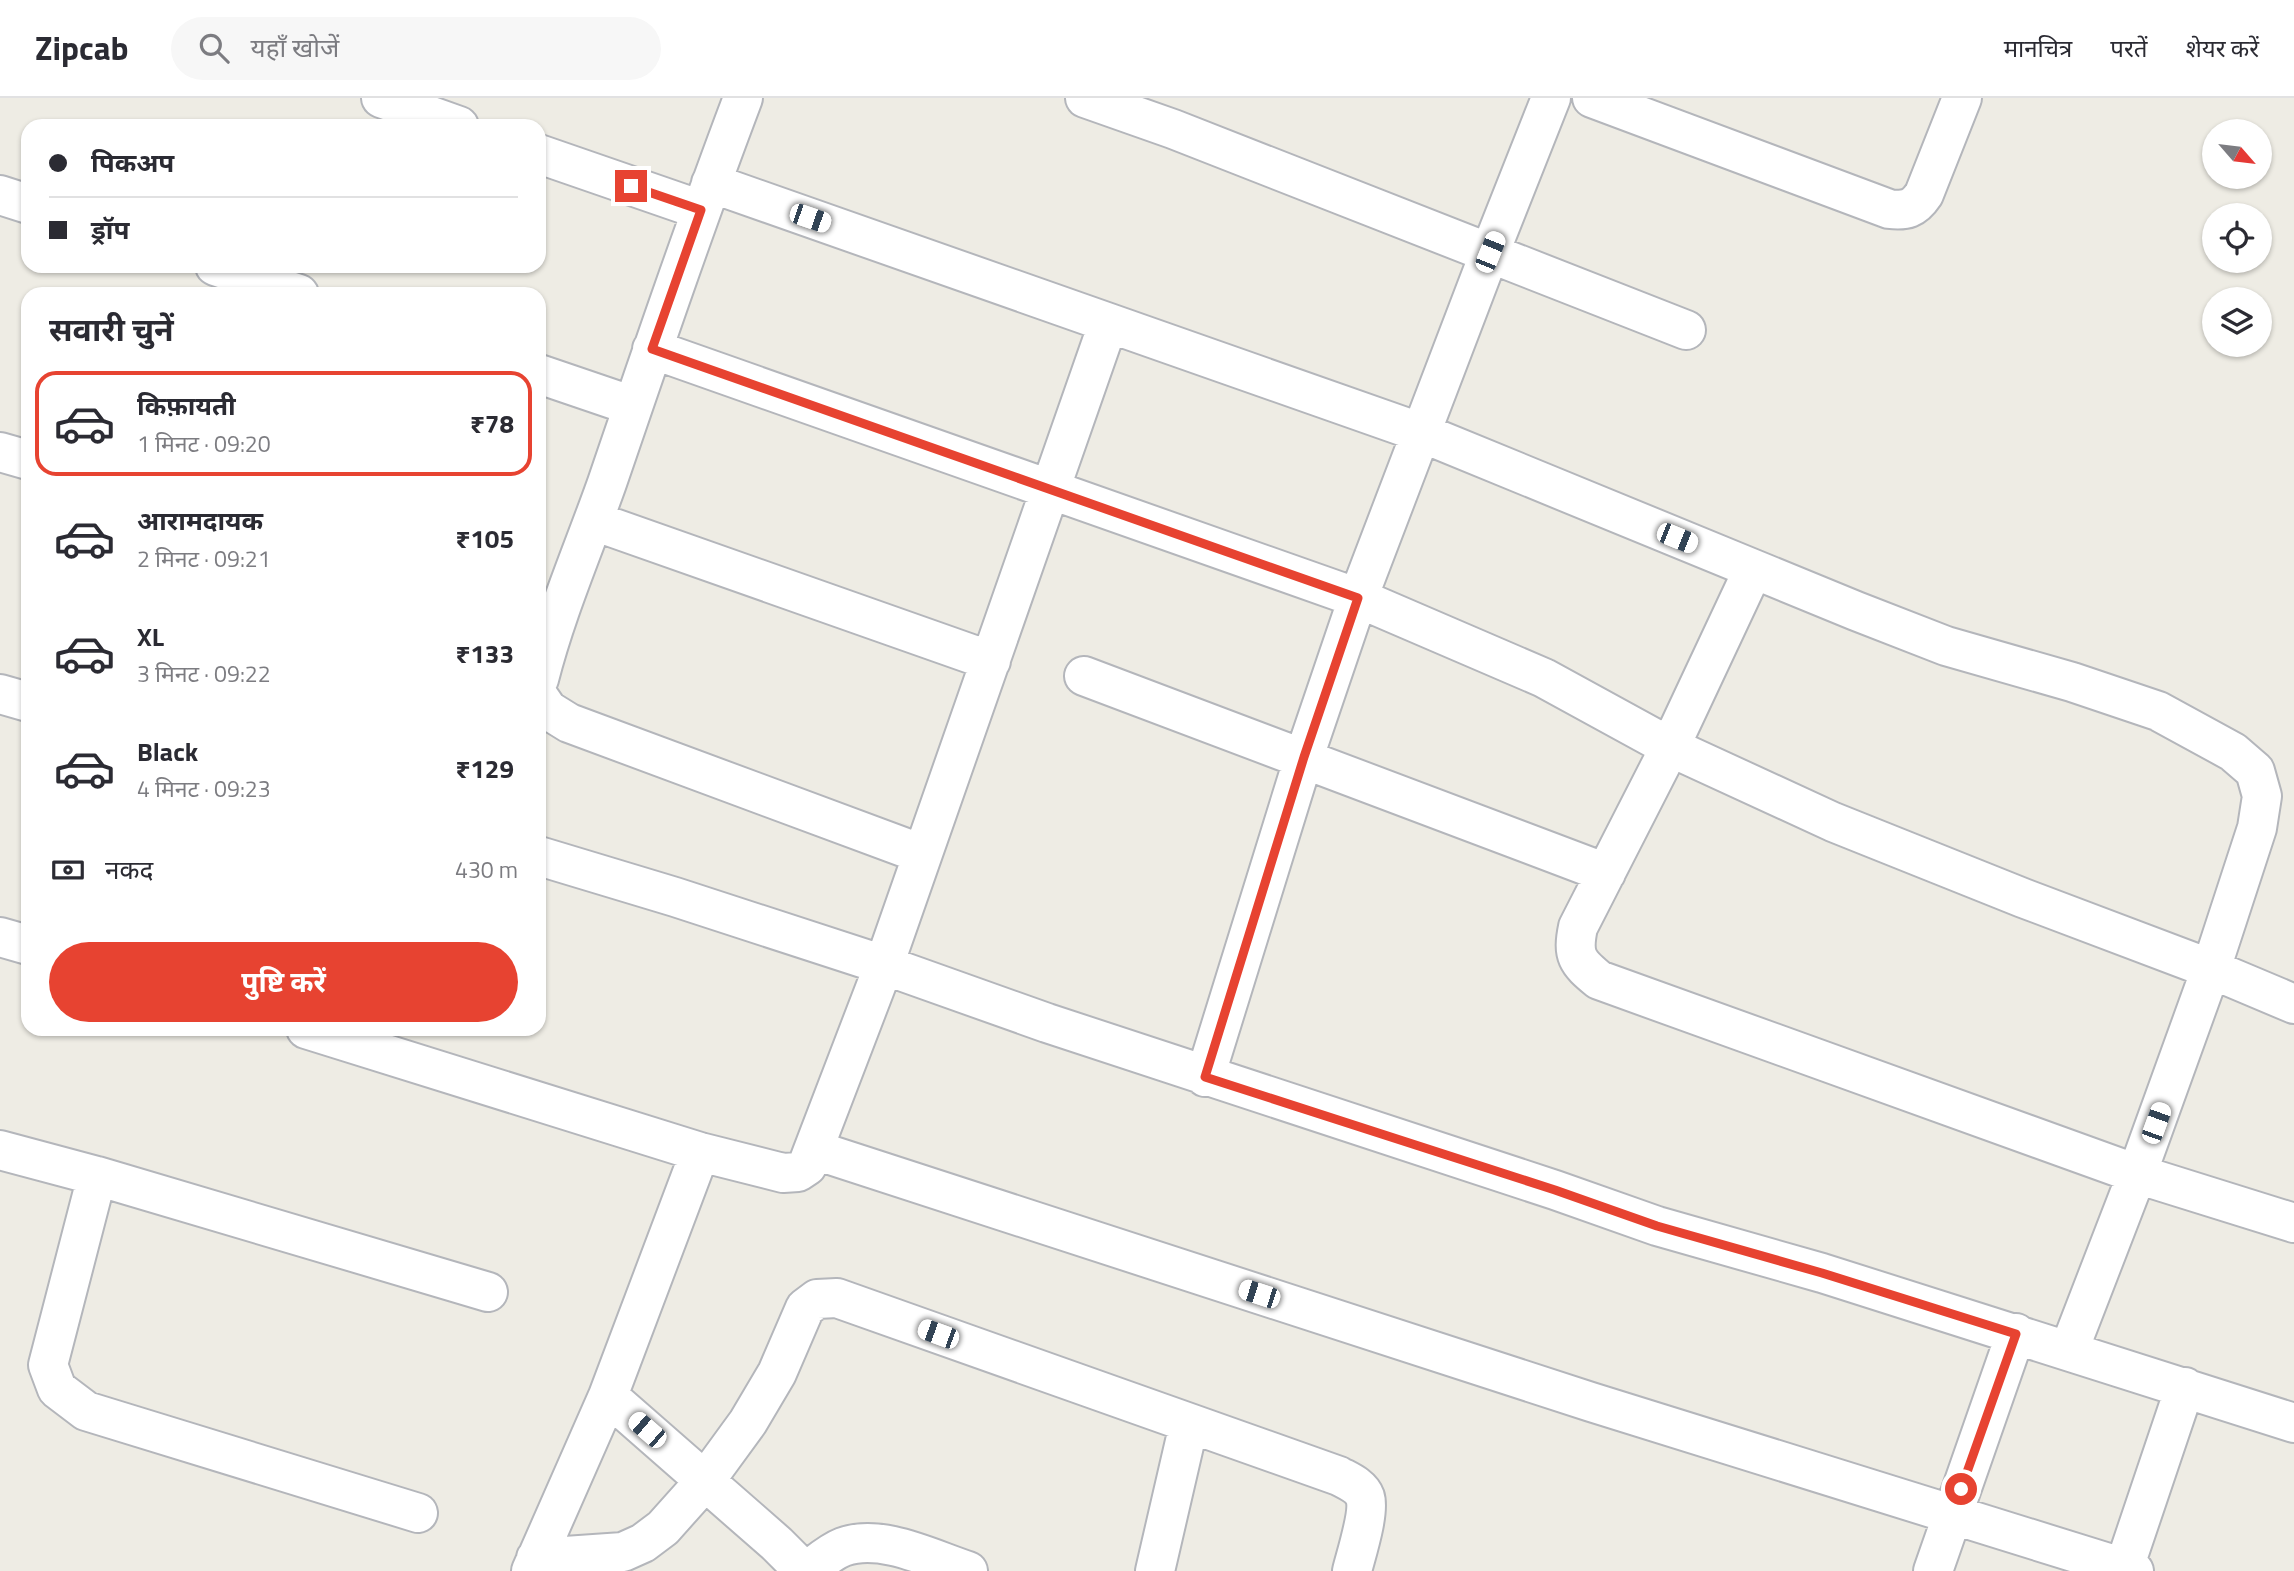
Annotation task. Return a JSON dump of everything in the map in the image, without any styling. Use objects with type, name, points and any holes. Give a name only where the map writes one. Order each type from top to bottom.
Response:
[{"type":"street","points":[[381,98],[440,119]]},
{"type":"street","points":[[546,630],[549,609],[594,521],[652,349],[743,98]]},
{"type":"street","points":[[1085,98],[1179,113],[1490,252],[1686,330]]},
{"type":"street","points":[[1205,1077],[1304,757],[1358,598],[1551,98]]},
{"type":"street","points":[[1592,98],[1889,209],[1905,211],[1917,205],[1924,194],[1962,98]]},
{"type":"street","points":[[546,156],[706,196],[1108,324],[1423,433],[1753,570],[1946,646],[2072,682],[2158,711],[2233,752],[2255,771],[2262,796],[2257,828],[2211,969],[2137,1174],[2069,1350]]},
{"type":"street","points":[[0,195],[21,202]]},
{"type":"street","points":[[236,273],[278,287]]},
{"type":"street","points":[[328,1036],[700,1152],[783,1173],[798,1172],[807,1166],[884,965],[1108,324]]},
{"type":"street","points":[[652,349],[1358,598],[1544,678],[1670,747],[1833,822],[2294,1004]]},
{"type":"street","points":[[546,376],[633,406]]},
{"type":"street","points":[[0,452],[21,458]]},
{"type":"street","points":[[594,521],[991,661]]},
{"type":"street","points":[[1753,570],[1670,747],[1578,927],[1574,947],[1580,965],[1599,980],[2137,1174],[2294,1223]]},
{"type":"street","points":[[1084,676],[1605,873]]},
{"type":"street","points":[[0,694],[21,700]]},
{"type":"street","points":[[546,707],[569,723],[922,853]]},
{"type":"street","points":[[546,858],[676,897],[884,965],[1205,1077],[1555,1190],[1657,1226],[1822,1273],[2294,1423]]},
{"type":"street","points":[[0,937],[21,943]]},
{"type":"street","points":[[0,1150],[97,1176],[488,1292]]},
{"type":"street","points":[[815,1150],[1591,1402],[2127,1570],[2185,1387]]},
{"type":"street","points":[[534,1565],[608,1396],[700,1152]]},
{"type":"street","points":[[97,1176],[48,1364],[57,1389],[86,1411],[418,1513]]},
{"type":"street","points":[[534,1565],[623,1552],[643,1543],[663,1528],[705,1481],[748,1422],[777,1373],[805,1308],[817,1299],[837,1298],[1339,1476],[1356,1485],[1366,1498],[1364,1521],[1352,1571]]},
{"type":"street","points":[[1933,1571],[2016,1334]]},
{"type":"street","points":[[608,1396],[805,1571],[840,1548],[862,1542],[887,1544],[968,1571]]},
{"type":"street","points":[[1155,1571],[1189,1424]]},
{"type":"route","points":[[631,186],[701,210],[652,349],[1358,598],[1304,757],[1205,1077],[1555,1190],[1657,1226],[1822,1273],[2016,1334],[1961,1489]]}]
